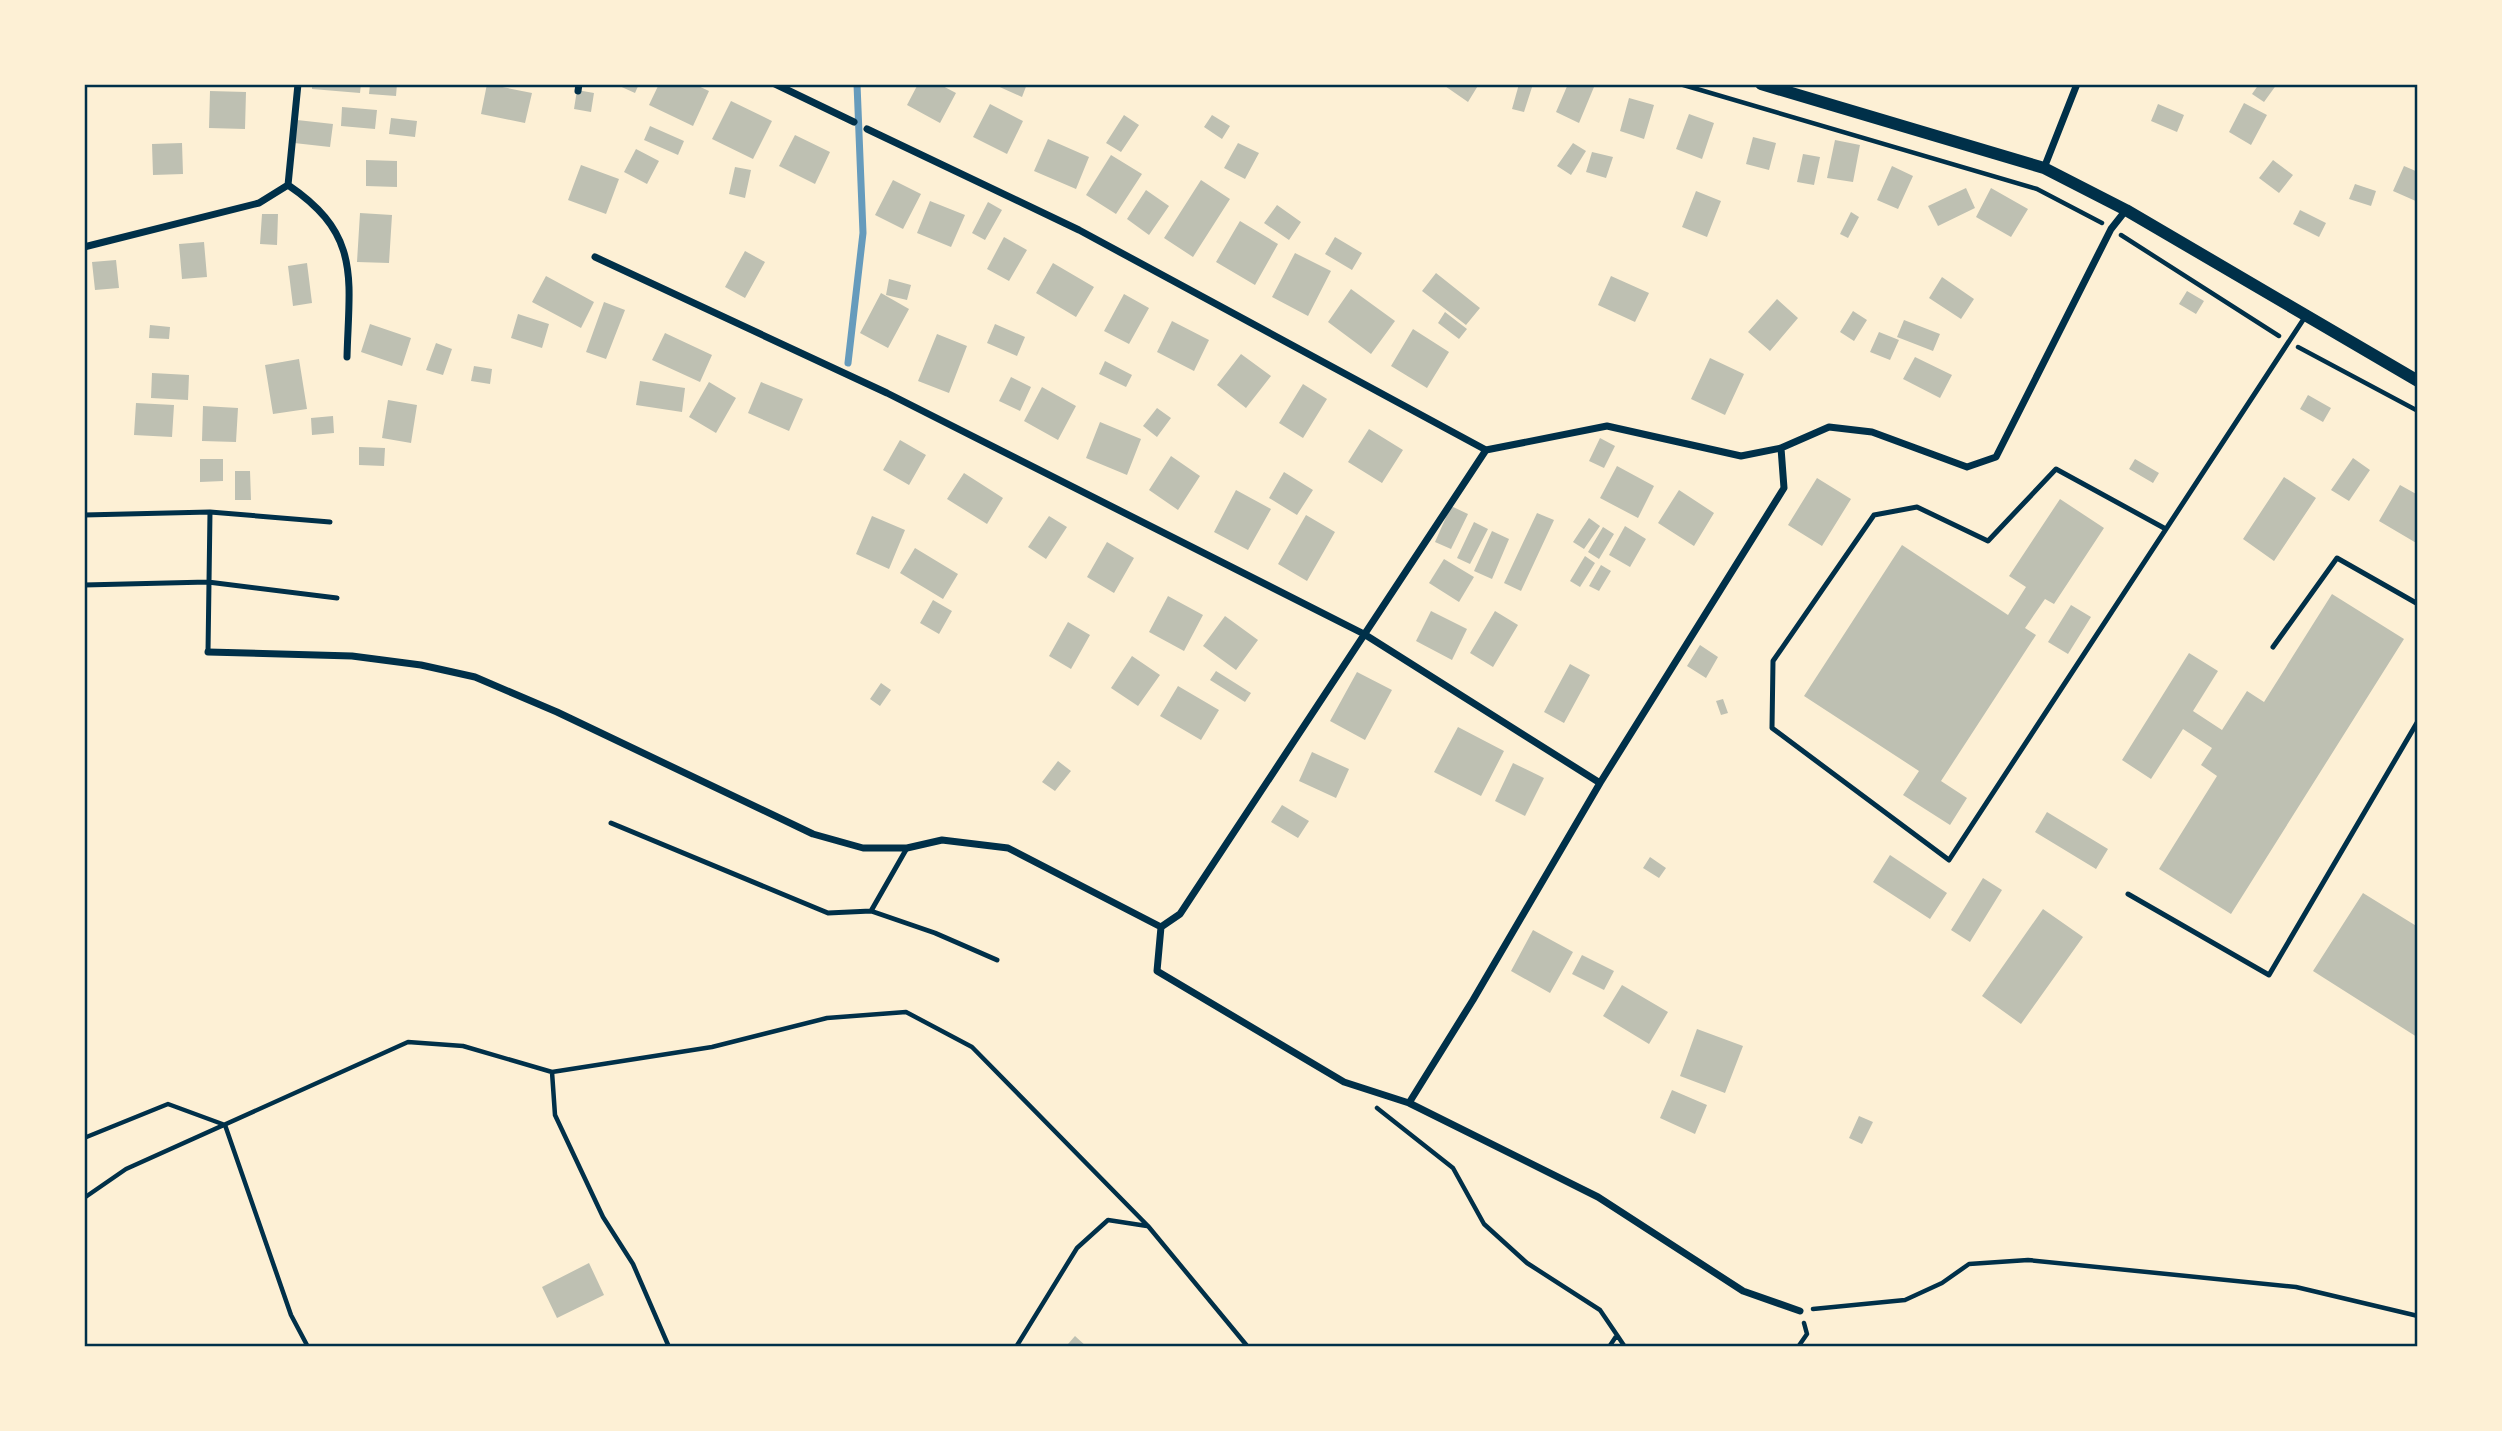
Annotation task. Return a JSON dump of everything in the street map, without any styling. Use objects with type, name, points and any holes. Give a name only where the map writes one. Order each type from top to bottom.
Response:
[{"type":"street","points":[[288,185],[298,84]]},
{"type":"street","points":[[775,84],[854,122]]},
{"type":"street","points":[[1761,84],[2044,168],[2126,210],[2418,382]]},
{"type":"street","points":[[2044,168],[2077,84]]},
{"type":"street","points":[[867,129],[1079,230],[1486,450],[1607,426],[1741,456],[1781,448],[1829,427],[1872,432],[1967,467],[1996,457],[2111,229],[2126,210]]},
{"type":"street","points":[[84,247],[259,203],[288,185]]},
{"type":"street","points":[[288,185],[311,201],[337,233],[349,265],[347,358]]},
{"type":"street","points":[[595,257],[887,393],[1363,634],[1600,783]]},
{"type":"street","points":[[1409,1103],[1473,1000],[1600,783],[1784,488],[1781,448]]},
{"type":"street","points":[[1161,927],[1180,914],[1486,450]]},
{"type":"street","points":[[208,652],[352,656],[421,665],[475,677],[557,712],[813,834],[863,848],[907,848],[942,840],[1008,848],[1161,927]]},
{"type":"street","points":[[1161,927],[1157,971],[1344,1082],[1409,1103],[1598,1197],[1743,1291],[1800,1311]]},
{"type":"lane","points":[[2164,528],[2056,469],[1989,541],[1917,507],[1874,515],[1773,661],[1772,728],[1949,860],[2164,528],[2305,317]]},
{"type":"lane","points":[[84,515],[210,512],[330,523]]},
{"type":"lane","points":[[208,652],[210,512]]},
{"type":"lane","points":[[2273,647],[2337,558],[2418,604]]},
{"type":"lane","points":[[84,585],[208,582],[337,598]]},
{"type":"lane","points":[[2128,894],[2269,975],[2418,721]]},
{"type":"lane","points":[[611,823],[828,913],[871,911],[935,933],[998,960]]},
{"type":"lane","points":[[871,911],[907,848]]},
{"type":"path","points":[[1680,84],[2037,189],[2087,213],[2289,342],[2418,411]]},
{"type":"path","points":[[84,1198],[126,1169],[408,1042],[463,1046],[552,1072],[712,1046],[827,1018],[906,1012],[972,1047],[1147,1226],[1248,1347]]},
{"type":"path","points":[[552,1072],[555,1115],[603,1217],[633,1264],[668,1347]]},
{"type":"path","points":[[1344,1082],[1452,1168],[1484,1224],[1527,1263],[1600,1310],[1625,1347]]},
{"type":"path","points":[[84,1138],[168,1104],[225,1125]]},
{"type":"path","points":[[225,1125],[291,1315],[308,1347]]},
{"type":"path","points":[[1016,1347],[1077,1248],[1108,1220],[1147,1226]]},
{"type":"path","points":[[1798,1347],[1807,1334],[1800,1311],[1905,1300],[1942,1283],[1969,1264],[2028,1260],[2296,1287],[2418,1316]]},
{"type":"path","points":[[1609,1347],[1617,1335]]},
{"type":"building","points":[[312,84],[361,84],[360,93],[312,89]]},
{"type":"building","points":[[370,84],[397,84],[396,96],[369,94]]},
{"type":"building","points":[[487,84],[532,93],[525,123],[481,114]]},
{"type":"building","points":[[615,84],[639,84],[635,93]]},
{"type":"building","points":[[659,84],[694,84],[709,91],[693,126],[649,105]]},
{"type":"building","points":[[918,84],[939,84],[956,93],[940,123],[907,105]]},
{"type":"building","points":[[993,84],[1027,84],[1022,97]]},
{"type":"building","points":[[1442,84],[1479,84],[1468,102]]},
{"type":"building","points":[[1519,84],[1533,84],[1524,112],[1512,109]]},
{"type":"building","points":[[1568,84],[1594,87],[1579,123],[1556,112]]},
{"type":"building","points":[[2259,84],[2277,84],[2264,102],[2252,94]]},
{"type":"building","points":[[577,90],[594,93],[591,112],[574,109]]},
{"type":"building","points":[[210,91],[246,92],[245,129],[209,128]]},
{"type":"building","points":[[1629,98],[1654,105],[1644,139],[1620,131]]},
{"type":"building","points":[[731,101],[772,121],[753,159],[712,139]]},
{"type":"building","points":[[2244,103],[2267,115],[2251,145],[2229,132]]},
{"type":"building","points":[[990,104],[1023,121],[1007,154],[973,137]]},
{"type":"building","points":[[2158,104],[2184,115],[2177,132],[2151,121]]},
{"type":"building","points":[[342,107],[377,110],[375,129],[341,126]]},
{"type":"building","points":[[1689,114],[1714,123],[1702,159],[1676,149]]},
{"type":"building","points":[[1124,115],[1139,125],[1121,152],[1106,143]]},
{"type":"building","points":[[1212,115],[1230,126],[1222,139],[1204,127]]},
{"type":"building","points":[[391,118],[417,121],[415,137],[389,134]]},
{"type":"building","points":[[297,120],[333,124],[330,147],[294,143]]},
{"type":"building","points":[[650,126],[684,141],[678,155],[644,140]]},
{"type":"building","points":[[795,135],[830,152],[815,184],[779,166]]},
{"type":"building","points":[[1753,137],[1776,143],[1769,170],[1746,164]]},
{"type":"building","points":[[1048,139],[1089,157],[1076,189],[1034,171]]},
{"type":"building","points":[[1835,140],[1860,145],[1853,182],[1827,178]]},
{"type":"building","points":[[182,143],[183,174],[153,175],[152,144]]},
{"type":"building","points":[[1238,143],[1259,153],[1245,179],[1224,168]]},
{"type":"building","points":[[1573,143],[1586,151],[1571,175],[1557,166]]},
{"type":"building","points":[[636,149],[659,161],[647,184],[624,172]]},
{"type":"building","points":[[1592,152],[1613,157],[1606,178],[1586,172]]},
{"type":"building","points":[[1803,154],[1820,157],[1814,185],[1797,182]]},
{"type":"building","points":[[1111,155],[1142,174],[1116,214],[1086,195]]},
{"type":"building","points":[[366,160],[397,161],[397,187],[366,186]]},
{"type":"building","points":[[2273,160],[2293,175],[2279,193],[2259,178]]},
{"type":"building","points":[[581,165],[619,179],[606,214],[568,200]]},
{"type":"building","points":[[1892,166],[1913,176],[1898,209],[1877,200]]},
{"type":"building","points":[[2404,166],[2418,172],[2418,202],[2393,191]]},
{"type":"building","points":[[735,167],[751,170],[745,198],[729,194]]},
{"type":"building","points":[[893,180],[921,194],[903,229],[875,215]]},
{"type":"building","points":[[1201,180],[1230,199],[1193,257],[1164,238]]},
{"type":"building","points":[[2355,184],[2376,191],[2371,206],[2349,199]]},
{"type":"building","points":[[1966,188],[1975,208],[1938,226],[1928,206]]},
{"type":"building","points":[[1991,188],[2028,209],[2011,237],[1976,217]]},
{"type":"building","points":[[1146,190],[1169,206],[1149,235],[1127,219]]},
{"type":"building","points":[[1696,191],[1721,201],[1707,237],[1682,227]]},
{"type":"building","points":[[930,201],[965,215],[951,247],[917,233]]},
{"type":"building","points":[[988,202],[1002,210],[985,240],[972,233]]},
{"type":"building","points":[[1277,205],[1301,222],[1289,240],[1264,223]]},
{"type":"building","points":[[2300,210],[2326,223],[2319,237],[2293,224]]},
{"type":"building","points":[[1851,212],[1859,217],[1848,238],[1840,234]]},
{"type":"building","points":[[360,213],[392,215],[389,263],[357,262]]},
{"type":"building","points":[[262,214],[278,214],[277,245],[260,244]]},
{"type":"building","points":[[1240,221],[1278,244],[1255,285],[1216,262]]},
{"type":"building","points":[[1004,237],[1027,250],[1009,281],[987,269]]},
{"type":"building","points":[[1335,237],[1362,253],[1352,270],[1325,254]]},
{"type":"building","points":[[204,242],[207,277],[182,279],[179,244]]},
{"type":"building","points":[[745,251],[765,262],[745,298],[725,287]]},
{"type":"building","points":[[1295,253],[1331,271],[1308,316],[1272,297]]},
{"type":"building","points":[[116,260],[119,288],[95,290],[92,262]]},
{"type":"building","points":[[307,263],[312,303],[293,306],[288,266]]},
{"type":"building","points":[[1053,263],[1094,287],[1076,317],[1036,293]]},
{"type":"building","points":[[1436,273],[1480,308],[1466,325],[1422,291]]},
{"type":"building","points":[[546,276],[594,302],[581,328],[532,302]]},
{"type":"building","points":[[1611,276],[1649,293],[1635,322],[1598,305]]},
{"type":"building","points":[[1942,277],[1974,299],[1961,319],[1929,298]]},
{"type":"building","points":[[889,279],[911,285],[907,300],[886,295]]},
{"type":"building","points":[[1351,289],[1395,321],[1371,354],[1328,322]]},
{"type":"building","points":[[2187,291],[2204,301],[2196,314],[2179,304]]},
{"type":"building","points":[[881,293],[909,309],[888,348],[860,333]]},
{"type":"building","points":[[1124,294],[1149,308],[1129,344],[1104,331]]},
{"type":"building","points":[[1777,299],[1798,318],[1770,351],[1748,332]]},
{"type":"building","points":[[604,302],[625,310],[606,359],[586,352]]},
{"type":"building","points":[[1853,311],[1867,320],[1854,341],[1840,332]]},
{"type":"building","points":[[1445,312],[1467,329],[1459,339],[1438,323]]},
{"type":"building","points":[[518,314],[549,324],[542,348],[511,338]]},
{"type":"building","points":[[1904,320],[1940,334],[1933,351],[1897,337]]},
{"type":"building","points":[[1172,321],[1209,340],[1194,371],[1157,352]]},
{"type":"building","points":[[370,324],[411,338],[402,366],[361,352]]},
{"type":"building","points":[[995,324],[1025,337],[1017,356],[987,343]]},
{"type":"building","points":[[150,325],[170,327],[169,339],[149,338]]},
{"type":"building","points":[[1413,329],[1449,352],[1427,388],[1391,366]]},
{"type":"building","points":[[1879,332],[1899,340],[1890,360],[1870,352]]},
{"type":"building","points":[[665,333],[712,355],[700,382],[652,360]]},
{"type":"building","points":[[937,334],[967,346],[949,393],[918,381]]},
{"type":"building","points":[[436,343],[452,349],[443,375],[426,370]]},
{"type":"building","points":[[1241,354],[1271,376],[1246,408],[1217,385]]},
{"type":"building","points":[[1915,357],[1952,375],[1940,398],[1903,379]]},
{"type":"building","points":[[1710,358],[1744,374],[1725,415],[1691,399]]},
{"type":"building","points":[[299,359],[307,409],[273,414],[265,365]]},
{"type":"building","points":[[1105,361],[1132,375],[1126,387],[1099,374]]},
{"type":"building","points":[[474,366],[492,369],[490,384],[471,381]]},
{"type":"building","points":[[152,373],[189,375],[188,400],[151,398]]},
{"type":"building","points":[[1011,377],[1031,387],[1020,411],[999,401]]},
{"type":"building","points":[[640,381],[685,388],[682,412],[636,405]]},
{"type":"building","points":[[709,382],[736,398],[716,433],[689,417]]},
{"type":"building","points":[[761,382],[803,399],[789,431],[748,413]]},
{"type":"building","points":[[1303,384],[1327,399],[1303,438],[1279,423]]},
{"type":"building","points":[[1042,387],[1076,406],[1058,440],[1024,421]]},
{"type":"building","points":[[2308,395],[2331,408],[2323,422],[2300,409]]},
{"type":"building","points":[[388,400],[417,405],[411,443],[382,438]]},
{"type":"building","points":[[136,403],[174,405],[172,437],[134,435]]},
{"type":"building","points":[[203,406],[238,408],[236,442],[202,441]]},
{"type":"building","points":[[1157,408],[1171,418],[1157,437],[1143,426]]},
{"type":"building","points":[[333,416],[334,433],[312,435],[311,418]]},
{"type":"building","points":[[1100,422],[1141,439],[1127,475],[1086,458]]},
{"type":"building","points":[[1369,429],[1403,450],[1382,483],[1348,462]]},
{"type":"building","points":[[1600,438],[1615,446],[1604,468],[1589,461]]},
{"type":"building","points":[[900,440],[926,455],[909,485],[883,470]]},
{"type":"building","points":[[359,447],[385,448],[384,466],[359,465]]},
{"type":"building","points":[[1171,456],[1200,476],[1178,510],[1149,490]]},
{"type":"building","points":[[2353,458],[2370,470],[2349,501],[2331,490]]},
{"type":"building","points":[[200,459],[223,459],[223,481],[200,482]]},
{"type":"building","points":[[2135,459],[2159,473],[2153,483],[2129,469]]},
{"type":"building","points":[[1617,466],[1654,486],[1638,518],[1600,498]]},
{"type":"building","points":[[235,471],[250,471],[251,500],[235,500]]},
{"type":"building","points":[[1284,472],[1313,490],[1297,515],[1269,498]]},
{"type":"building","points":[[964,473],[1003,498],[987,524],[947,499]]},
{"type":"building","points":[[2284,477],[2316,498],[2274,561],[2243,539]]},
{"type":"building","points":[[1817,478],[1851,499],[1822,546],[1788,525]]},
{"type":"building","points":[[2400,485],[2418,495],[2418,544],[2379,521]]},
{"type":"building","points":[[1236,490],[1271,509],[1248,550],[1214,532]]},
{"type":"building","points":[[1679,490],[1714,513],[1694,546],[1658,523]]},
{"type":"building","points":[[2060,499],[2104,528],[2054,604],[2045,599],[2025,628],[2036,635],[1941,781],[1967,798],[1950,825],[1903,795],[1919,771],[1804,696],[1902,545],[2008,615],[2026,587],[2009,576]]},
{"type":"building","points":[[1451,506],[1468,514],[1451,549],[1435,542]]},
{"type":"building","points":[[1537,513],[1554,520],[1521,591],[1504,583]]},
{"type":"building","points":[[1306,515],[1335,532],[1307,581],[1278,564]]},
{"type":"building","points":[[872,516],[905,530],[889,569],[856,554]]},
{"type":"building","points":[[1049,516],[1067,527],[1046,559],[1028,547]]},
{"type":"building","points":[[1589,518],[1600,526],[1584,549],[1573,542]]},
{"type":"building","points":[[1474,522],[1488,529],[1470,564],[1457,558]]},
{"type":"building","points":[[1625,526],[1646,539],[1630,567],[1609,555]]},
{"type":"building","points":[[1603,527],[1614,534],[1599,559],[1588,552]]},
{"type":"building","points":[[1492,531],[1509,539],[1492,579],[1474,571]]},
{"type":"building","points":[[1107,542],[1134,558],[1114,593],[1087,577]]},
{"type":"building","points":[[915,548],[958,574],[943,599],[900,573]]},
{"type":"building","points":[[1585,556],[1595,563],[1580,587],[1570,581]]},
{"type":"building","points":[[1444,559],[1474,577],[1459,602],[1429,583]]},
{"type":"building","points":[[1601,565],[1611,571],[1599,591],[1589,586]]},
{"type":"building","points":[[2332,594],[2404,639],[2231,914],[2159,869],[2217,776],[2201,765],[2212,748],[2183,729],[2151,779],[2122,760],[2189,653],[2218,671],[2193,711],[2222,730],[2247,691],[2264,702]]},
{"type":"building","points":[[1168,596],[1203,615],[1184,651],[1149,632]]},
{"type":"building","points":[[933,600],[952,611],[939,634],[920,623]]},
{"type":"building","points":[[2071,605],[2091,617],[2068,654],[2048,642]]},
{"type":"building","points":[[1431,611],[1467,629],[1452,660],[1416,641]]},
{"type":"building","points":[[1495,611],[1518,625],[1493,667],[1470,653]]},
{"type":"building","points":[[1225,616],[1258,640],[1236,670],[1203,646]]},
{"type":"building","points":[[1068,622],[1090,635],[1071,669],[1049,656]]},
{"type":"building","points":[[1700,645],[1718,657],[1706,678],[1687,666]]},
{"type":"building","points":[[1132,656],[1160,675],[1138,706],[1111,688]]},
{"type":"building","points":[[1570,664],[1590,675],[1564,723],[1544,712]]},
{"type":"building","points":[[1216,671],[1251,693],[1245,702],[1210,680]]},
{"type":"building","points":[[1357,672],[1392,690],[1365,740],[1330,721]]},
{"type":"building","points":[[881,683],[891,690],[880,706],[870,699]]},
{"type":"building","points":[[1178,686],[1219,710],[1201,740],[1160,716]]},
{"type":"building","points":[[1723,699],[1728,713],[1721,715],[1716,701]]},
{"type":"building","points":[[1458,727],[1504,751],[1481,796],[1434,772]]},
{"type":"building","points":[[1312,752],[1349,769],[1336,798],[1299,781]]},
{"type":"building","points":[[1058,761],[1071,771],[1055,791],[1042,782]]},
{"type":"building","points":[[1513,763],[1544,778],[1525,816],[1495,801]]},
{"type":"building","points":[[1282,805],[1309,821],[1298,838],[1271,822]]},
{"type":"building","points":[[2047,812],[2108,849],[2096,869],[2035,832]]},
{"type":"building","points":[[1890,855],[1947,893],[1930,919],[1873,882]]},
{"type":"building","points":[[1650,857],[1666,868],[1659,878],[1643,868]]},
{"type":"building","points":[[1983,878],[2002,890],[1970,942],[1951,930]]},
{"type":"building","points":[[2363,893],[2418,927],[2417,1037],[2313,971]]},
{"type":"building","points":[[2043,909],[2083,937],[2021,1024],[1982,996]]},
{"type":"building","points":[[1533,930],[1573,952],[1550,993],[1511,971]]},
{"type":"building","points":[[1582,955],[1614,971],[1604,990],[1572,974]]},
{"type":"building","points":[[1622,985],[1668,1012],[1649,1044],[1603,1016]]},
{"type":"building","points":[[1697,1029],[1743,1046],[1725,1093],[1680,1076]]},
{"type":"building","points":[[1672,1090],[1707,1105],[1695,1134],[1660,1118]]},
{"type":"building","points":[[1859,1116],[1873,1122],[1862,1144],[1849,1138]]},
{"type":"building","points":[[589,1263],[604,1295],[557,1318],[542,1287]]},
{"type":"building","points":[[1075,1336],[1087,1347],[1068,1344]]},
{"type":"waterway","points":[[848,363],[863,233],[857,84]]}]
